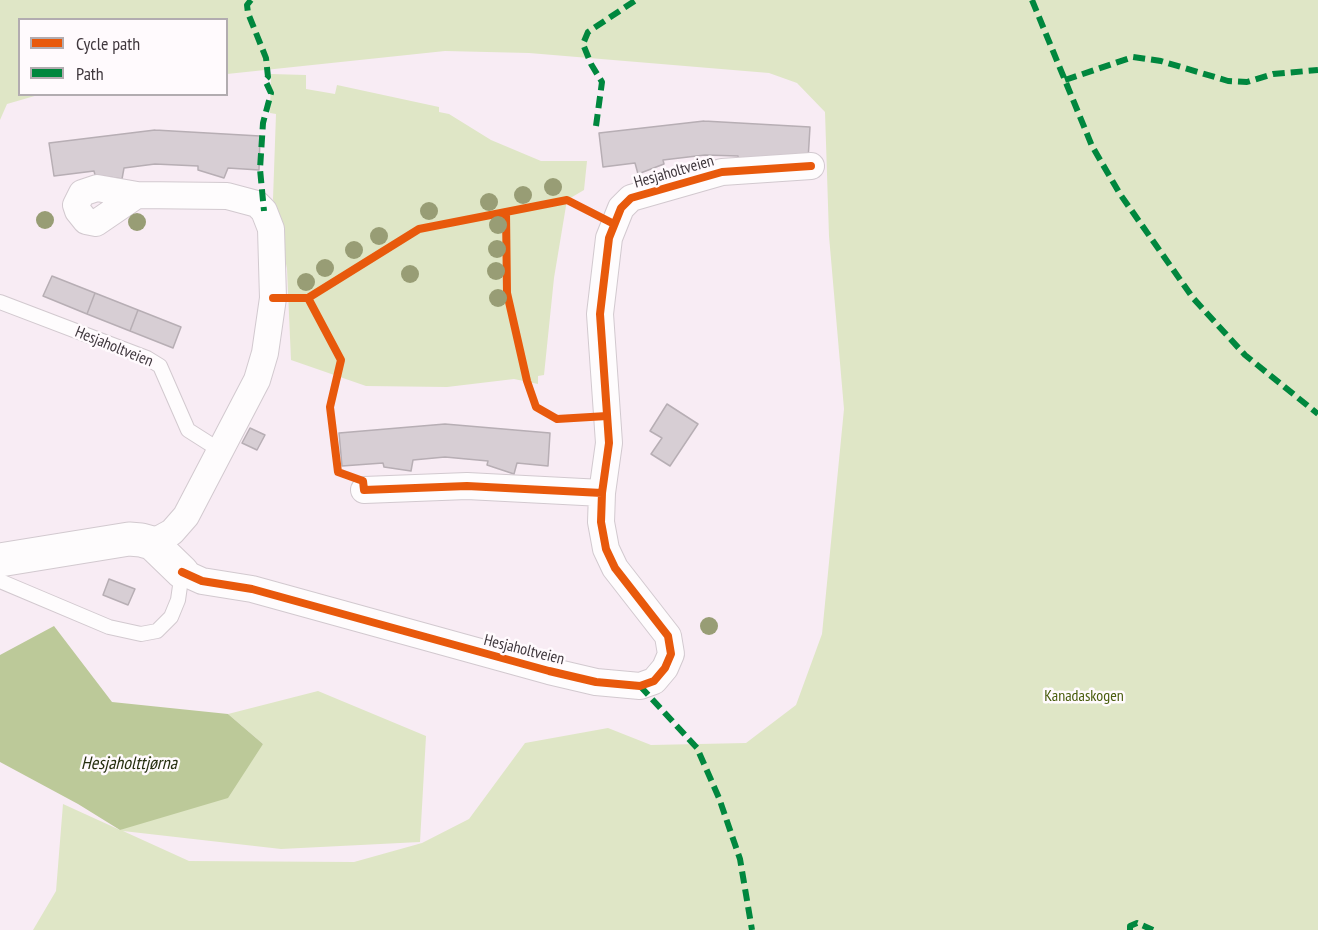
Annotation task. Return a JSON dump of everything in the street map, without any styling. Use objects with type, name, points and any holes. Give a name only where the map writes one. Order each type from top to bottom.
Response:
[{"type":"main road","points":[[0,560],[129,539],[152,543],[192,576]]},
{"type":"street","name":"Hesjaholtveien","points":[[192,576],[252,589],[400,632],[577,678],[640,687],[654,681],[665,668],[671,654],[668,636],[615,568],[606,549],[601,522],[602,493],[609,443],[600,314],[609,237],[621,208],[631,198],[722,172],[811,166]]},
{"type":"street","points":[[137,195],[182,194],[246,199],[264,211],[271,230],[273,298],[265,353],[246,404],[186,516],[172,532],[152,543]]},
{"type":"street","points":[[364,490],[467,486],[602,493]]},
{"type":"lane","name":"Hesjaholtveien","points":[[0,302],[147,358],[160,366],[188,430],[221,451]]},
{"type":"lane","points":[[0,581],[109,627],[141,634],[157,631],[171,617],[192,576]]},
{"type":"green space","name":"Kanadaskogen","points":[[0,0],[1318,0],[1318,930],[33,930],[56,891],[63,804],[120,830],[263,744],[228,714],[318,691],[426,736],[420,842],[281,849],[123,831],[189,861],[354,862],[422,843],[469,819],[525,743],[608,728],[651,745],[746,743],[796,705],[822,634],[844,409],[829,236],[825,112],[797,83],[769,73],[529,53],[445,51],[228,74],[228,18],[18,18],[18,96],[35,96],[7,104],[0,120]]},
{"type":"green space","points":[[271,74],[306,75],[306,89],[335,94],[337,85],[439,107],[439,112],[449,114],[491,140],[541,161],[587,161],[584,190],[567,200],[554,278],[544,375],[538,376],[538,384],[514,379],[447,387],[366,386],[291,360],[287,269],[273,199],[276,114],[270,113]]},
{"type":"water","name":"Hesjaholttjørna","points":[[54,626],[112,702],[228,714],[263,744],[228,798],[120,830],[78,804],[0,762],[0,655]]},
{"type":"building","points":[[704,121],[810,127],[808,160],[740,167],[738,156],[705,155],[663,160],[664,164],[638,174],[635,163],[603,167],[599,133]]},
{"type":"building","points":[[155,130],[260,136],[259,170],[228,168],[224,178],[198,170],[198,166],[155,164],[124,168],[122,179],[95,175],[94,171],[54,176],[49,143]]},
{"type":"building","points":[[52,276],[95,293],[87,314],[43,296]]},
{"type":"building","points":[[95,293],[138,310],[130,331],[87,314]]},
{"type":"building","points":[[138,310],[181,327],[173,348],[130,331]]},
{"type":"building","points":[[667,404],[698,424],[670,466],[651,454],[662,438],[650,431]]},
{"type":"building","points":[[445,424],[550,433],[548,466],[517,463],[514,474],[487,465],[488,461],[445,457],[413,460],[411,471],[384,467],[383,463],[342,466],[339,433]]},
{"type":"building","points":[[250,428],[265,435],[257,450],[242,443]]},
{"type":"building","points":[[109,579],[135,589],[128,605],[103,595]]},
{"type":"marked path","points":[[251,0],[247,5],[248,13],[266,58],[268,77],[265,80],[271,93],[263,123],[260,169],[264,211]]},
{"type":"marked path","points":[[596,126],[602,82],[583,44],[588,32],[636,0]]},
{"type":"marked path","points":[[1032,0],[1092,146],[1120,194],[1193,298],[1245,355],[1318,414]]},
{"type":"marked path","points":[[1065,80],[1133,57],[1161,61],[1228,81],[1247,82],[1273,74],[1318,70]]},
{"type":"marked path","points":[[640,686],[697,748],[719,798],[740,859],[752,930]]},
{"type":"marked path","points":[[1130,930],[1130,926],[1137,923],[1153,930]]},
{"type":"cycle path","points":[[308,298],[341,360],[330,407],[338,472],[363,481],[364,490],[467,486],[602,493],[609,443],[600,314],[609,238],[621,208],[631,198],[722,172],[811,166]]},
{"type":"cycle path","points":[[273,298],[308,298],[419,229],[567,200],[614,224]]},
{"type":"cycle path","points":[[506,212],[507,293],[527,381],[536,407],[557,419],[607,416]]},
{"type":"cycle path","points":[[182,572],[202,581],[252,589],[549,671],[596,682],[640,686],[654,681],[665,668],[671,654],[668,636],[615,568],[606,549],[601,522],[602,493]]}]
